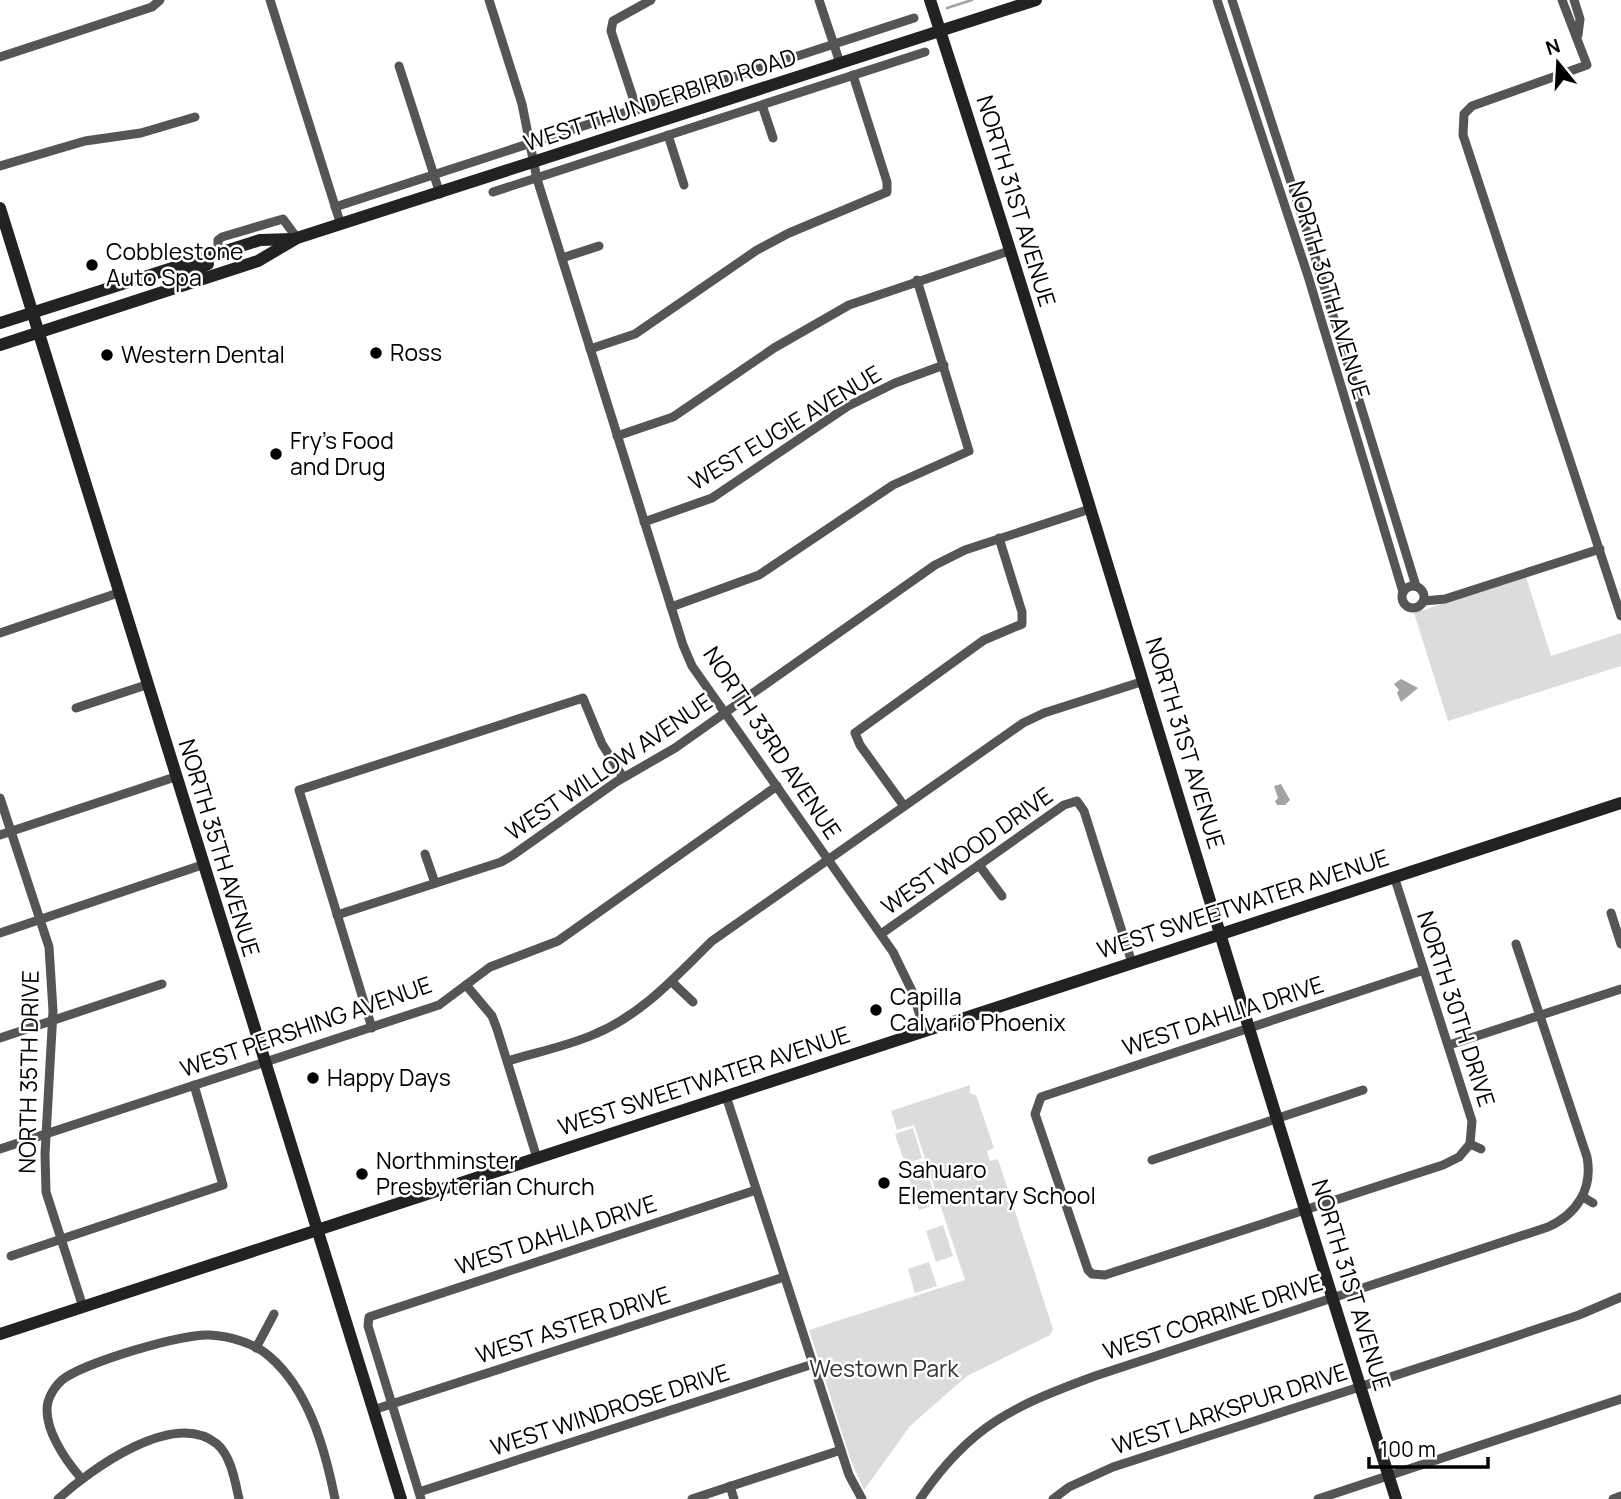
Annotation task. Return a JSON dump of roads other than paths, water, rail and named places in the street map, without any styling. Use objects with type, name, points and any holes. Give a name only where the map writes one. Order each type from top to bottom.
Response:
[{"type":"street","points":[[270,0],[341,225]]},
{"type":"street","name":"NORTH 33RD AVENUE","points":[[488,0],[522,104],[537,178],[644,522],[692,666],[881,934],[900,965],[925,1031]]},
{"type":"street","points":[[637,110],[611,31],[613,21],[651,0]]},
{"type":"street","points":[[819,0],[840,63]]},
{"type":"street","name":"NORTH 31ST AVENUE","points":[[930,0],[1144,681],[1248,1028],[1396,1499]]},
{"type":"street","name":"WEST THUNDERBIRD ROAD","points":[[0,345],[258,261],[297,239],[1036,0]]},
{"type":"street","name":"NORTH 30TH AVENUE","points":[[1217,0],[1308,275],[1349,421],[1403,592]]},
{"type":"street","name":"NORTH 30TH AVENUE","points":[[1231,0],[1316,260],[1416,586],[1423,591],[1424,601]]},
{"type":"street","points":[[1562,0],[1569,22],[1578,35],[1587,65],[1482,100],[1464,114],[1463,135],[1621,616]]},
{"type":"street","points":[[1574,0],[1580,19],[1578,35]]},
{"type":"street","points":[[0,57],[152,7],[160,1]]},
{"type":"street","name":"WEST THUNDERBIRD ROAD","points":[[335,207],[835,46],[914,18]]},
{"type":"street","name":"WEST THUNDERBIRD ROAD","points":[[493,192],[925,52]]},
{"type":"street","points":[[399,66],[440,194]]},
{"type":"street","points":[[590,349],[635,334],[779,239],[887,192],[887,182],[853,75]]},
{"type":"street","points":[[762,104],[773,138]]},
{"type":"street","points":[[0,166],[85,141],[141,133],[195,117]]},
{"type":"street","points":[[668,135],[684,185]]},
{"type":"street","name":"NORTH 35TH AVENUE","points":[[0,208],[34,311],[174,777],[401,1499]]},
{"type":"street","name":"WEST THUNDERBIRD ROAD","points":[[219,253],[218,240],[222,237],[283,219],[297,239]]},
{"type":"street","name":"WEST THUNDERBIRD ROAD","points":[[0,323],[260,240],[297,239]]},
{"type":"street","points":[[562,258],[599,246]]},
{"type":"street","points":[[176,288],[192,270],[233,249]]},
{"type":"street","points":[[617,436],[673,417],[774,348],[849,305],[1009,251]]},
{"type":"street","points":[[671,607],[760,575],[893,485],[969,451],[917,280]]},
{"type":"street","name":"WEST EUGIE AVENUE","points":[[644,522],[712,498],[848,406],[895,383],[944,365]]},
{"type":"street","name":"WEST WILLOW AVENUE","points":[[337,915],[501,862],[623,777],[668,752],[725,713],[935,565],[965,550],[1090,509]]},
{"type":"street","points":[[904,806],[860,745],[855,733],[863,724],[984,640],[1022,624],[1022,612],[999,538]]},
{"type":"street","points":[[1416,586],[1403,592],[1403,601],[1408,607],[1417,608],[1424,601],[1445,599],[1600,550]]},
{"type":"street","points":[[0,633],[118,593]]},
{"type":"street","points":[[508,1061],[597,1034],[641,1007],[672,982],[712,941],[1033,717],[1144,681]]},
{"type":"street","points":[[76,708],[146,685]]},
{"type":"street","points":[[372,1028],[299,790],[583,698],[602,744],[623,777]]},
{"type":"street","points":[[0,835],[174,777]]},
{"type":"street","name":"WEST PERSHING AVENUE","points":[[0,1149],[439,1005],[490,967],[558,940],[777,786]]},
{"type":"street","name":"NORTH 35TH DRIVE","points":[[0,798],[40,920],[52,967],[46,1133],[47,1192],[83,1307]]},
{"type":"street","name":"WEST WOOD DRIVE","points":[[881,934],[1064,805],[1077,801],[1084,811],[1132,963]]},
{"type":"street","name":"WEST SWEETWATER AVENUE","points":[[0,1334],[1621,803]]},
{"type":"street","points":[[425,854],[435,883]]},
{"type":"street","points":[[0,933],[202,865]]},
{"type":"street","points":[[979,865],[1002,896]]},
{"type":"street","name":"NORTH 30TH DRIVE","points":[[1394,876],[1471,1111],[1470,1144],[1481,1149]]},
{"type":"street","points":[[1611,914],[1621,944]]},
{"type":"street","points":[[1516,944],[1587,1157],[1588,1182],[1583,1198],[1593,1203]]},
{"type":"street","name":"WEST DAHLIA DRIVE","points":[[1306,1210],[1105,1275],[1092,1274],[1085,1265],[1035,1114],[1037,1103],[1046,1094],[1424,970]]},
{"type":"street","points":[[672,982],[693,1002]]},
{"type":"street","points":[[0,1038],[162,985]]},
{"type":"street","points":[[466,985],[492,1016],[537,1158]]},
{"type":"street","points":[[1449,1045],[1621,989]]},
{"type":"street","points":[[11,1256],[223,1185],[194,1085]]},
{"type":"street","points":[[1152,1160],[1363,1090]]},
{"type":"street","points":[[726,1096],[841,1450],[862,1499]]},
{"type":"street","points":[[1306,1210],[1443,1165],[1459,1157],[1470,1144]]},
{"type":"street","name":"WEST DAHLIA DRIVE","points":[[392,1404],[368,1326],[369,1318],[756,1190]]},
{"type":"street","name":"WEST CORRINE DRIVE","points":[[920,1499],[939,1471],[975,1434],[1026,1401],[1548,1227],[1571,1213],[1583,1198]]},
{"type":"street","name":"WEST ASTER DRIVE","points":[[373,1410],[784,1277]]},
{"type":"street","name":"WEST LARKSPUR DRIVE","points":[[1053,1499],[1069,1487],[1113,1467],[1579,1315],[1621,1297]]},
{"type":"street","points":[[256,1348],[274,1314]]},
{"type":"street","points":[[81,1478],[49,1424],[48,1403],[61,1381],[81,1370],[184,1337],[209,1335],[229,1337],[269,1355],[300,1390],[334,1499]]},
{"type":"street","name":"WEST WINDROSE DRIVE","points":[[420,1496],[813,1364]]},
{"type":"street","points":[[41,1386],[53,1391]]},
{"type":"street","points":[[1318,1499],[1621,1399]]},
{"type":"street","points":[[392,1404],[420,1496]]},
{"type":"street","points":[[58,1499],[81,1478],[126,1451],[169,1435],[198,1433],[223,1450],[239,1499]]},
{"type":"street","points":[[692,1499],[841,1450]]},
{"type":"street","points":[[730,1486],[734,1499]]},
{"type":"street","points":[[1613,1499],[1621,1496]]},
{"type":"waterway","points":[[947,8],[972,0]]},
{"type":"place","name":"Cobblestone Auto Spa","points":[[92,265]]},
{"type":"place","name":"Ross","points":[[376,353]]},
{"type":"place","name":"Western Dental","points":[[107,355]]},
{"type":"place","name":"Fry's Food and Drug","points":[[276,454]]},
{"type":"place","name":"Capilla Calvario Phoenix","points":[[876,1010]]},
{"type":"place","name":"Happy Days","points":[[313,1078]]},
{"type":"place","name":"Northminster Presbyterian Church","points":[[362,1174]]},
{"type":"place","name":"Sahuaro Elementary School","points":[[884,1183]]},
{"type":"park label","name":"Westown Park","points":[[884,1369]]}]
